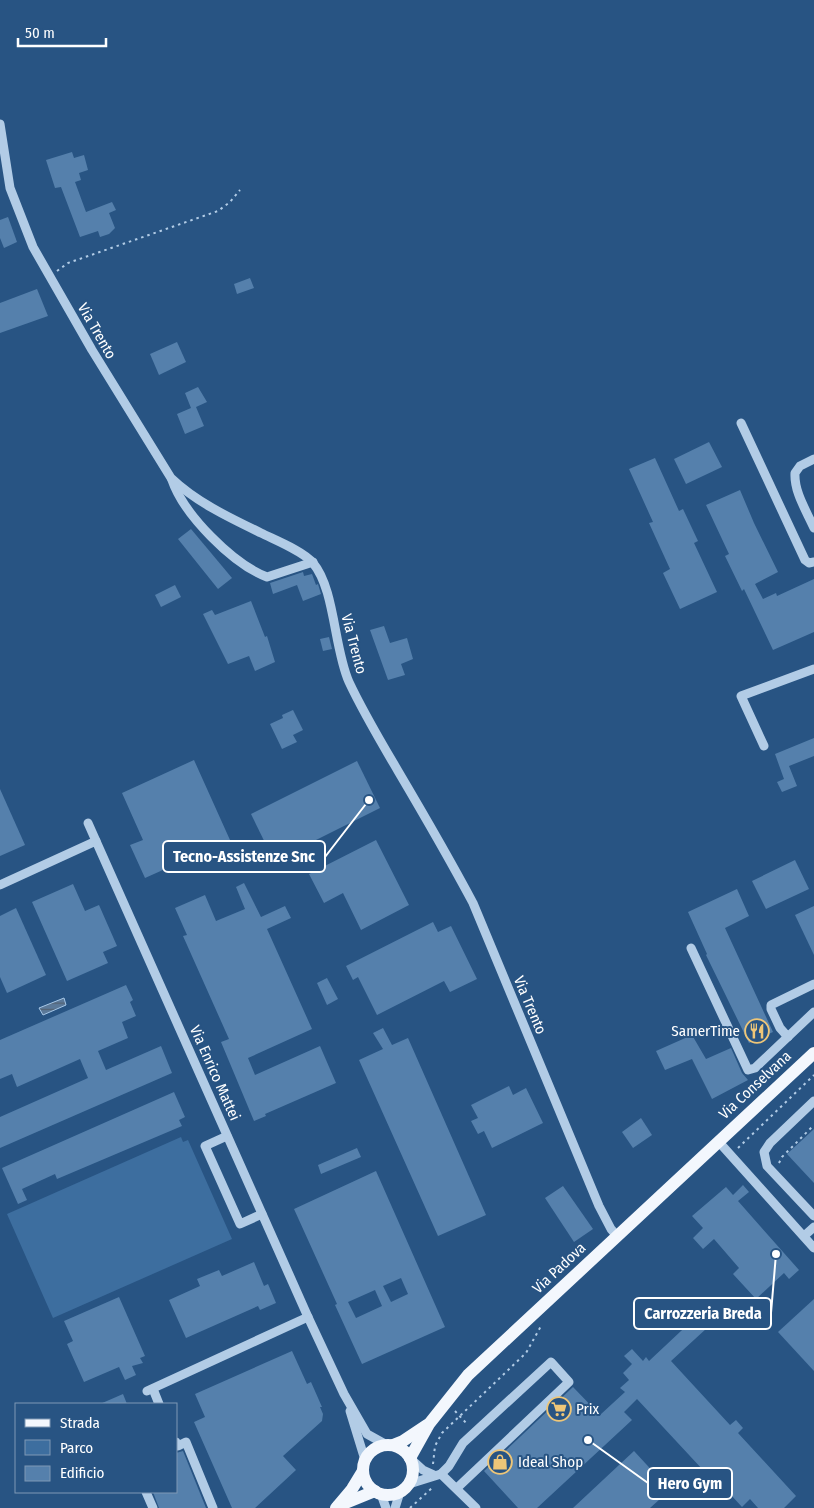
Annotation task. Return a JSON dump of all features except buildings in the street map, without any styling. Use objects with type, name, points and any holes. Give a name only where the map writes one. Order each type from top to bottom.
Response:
[{"type":"main road","name":"Via Conselvana","points":[[718,1142],[814,1053]]},
{"type":"main road","name":"Via Padova","points":[[411,1459],[429,1424],[468,1375],[718,1142]]},
{"type":"main road","name":"Via Padova","points":[[389,1444],[403,1440],[429,1424]]},
{"type":"main road","points":[[337,1507],[371,1451],[389,1444],[404,1450],[411,1459],[414,1472],[404,1488],[393,1494],[378,1492],[369,1486],[364,1479],[364,1465]]},
{"type":"main road","points":[[337,1507],[378,1492]]},
{"type":"street","name":"Via Trento","points":[[0,124],[10,188],[33,247],[92,350],[171,478],[186,493],[238,522],[289,546],[313,562],[325,583],[340,656],[348,681],[473,903],[599,1206],[611,1229],[617,1236]]},
{"type":"street","points":[[741,423],[805,560],[809,563],[814,562]]},
{"type":"street","points":[[814,460],[800,466],[795,472],[795,480],[796,488],[814,528]]},
{"type":"street","points":[[171,478],[176,492],[193,515],[221,545],[253,572],[267,577],[313,562]]},
{"type":"street","points":[[764,746],[741,696],[814,669]]},
{"type":"street","name":"Via Enrico Mattei","points":[[88,822],[344,1394],[368,1434],[389,1444]]},
{"type":"street","points":[[0,885],[96,841]]},
{"type":"street","points":[[691,948],[748,1070],[755,1068],[814,1012]]},
{"type":"street","points":[[788,1037],[780,1028],[771,1009],[772,1005],[814,984]]},
{"type":"street","points":[[814,1101],[770,1143],[764,1152],[766,1166],[814,1216]]},
{"type":"street","points":[[227,1136],[205,1146],[240,1224],[262,1214]]},
{"type":"street","points":[[718,1142],[814,1248]]},
{"type":"street","points":[[804,1236],[814,1227]]},
{"type":"street","points":[[158,1403],[150,1390],[308,1317]]},
{"type":"street","points":[[395,1508],[404,1488],[424,1480],[436,1471],[448,1466],[464,1442],[551,1362],[569,1382],[457,1488]]},
{"type":"street","name":"Via Enrico Mattei","points":[[344,1394],[364,1465]]},
{"type":"street","points":[[178,1446],[186,1442],[213,1508]]},
{"type":"street","points":[[411,1459],[423,1470],[436,1471],[457,1488],[476,1508]]},
{"type":"street","points":[[378,1492],[386,1508]]},
{"type":"street","points":[[146,1493],[153,1508]]},
{"type":"path","points":[[51,278],[62,266],[68,263],[218,210],[230,202],[240,190]]},
{"type":"path","points":[[738,1148],[814,1075]]},
{"type":"path","points":[[779,1163],[782,1157],[814,1125]]},
{"type":"path","points":[[436,1471],[435,1446],[442,1434],[526,1353],[541,1324]]},
{"type":"path","points":[[452,1408],[470,1427]]},
{"type":"path","points":[[410,1508],[432,1488]]},
{"type":"green space","points":[[181,1137],[183,1142],[188,1140],[232,1239],[53,1318],[7,1214]]},
{"type":"shaded area","points":[[64,998],[66,1005],[43,1015],[39,1008]]},
{"type":"place","name":"Tecno-Assistenze Snc","points":[[369,800]]},
{"type":"place","name":"SamerTime","points":[[757,1031]]},
{"type":"place","name":"Carrozzeria Breda","points":[[776,1254]]},
{"type":"place","name":"Prix","points":[[559,1409]]},
{"type":"place","name":"Hero Gym","points":[[588,1440]]},
{"type":"place","name":"Ideal Shop","points":[[500,1462]]}]
